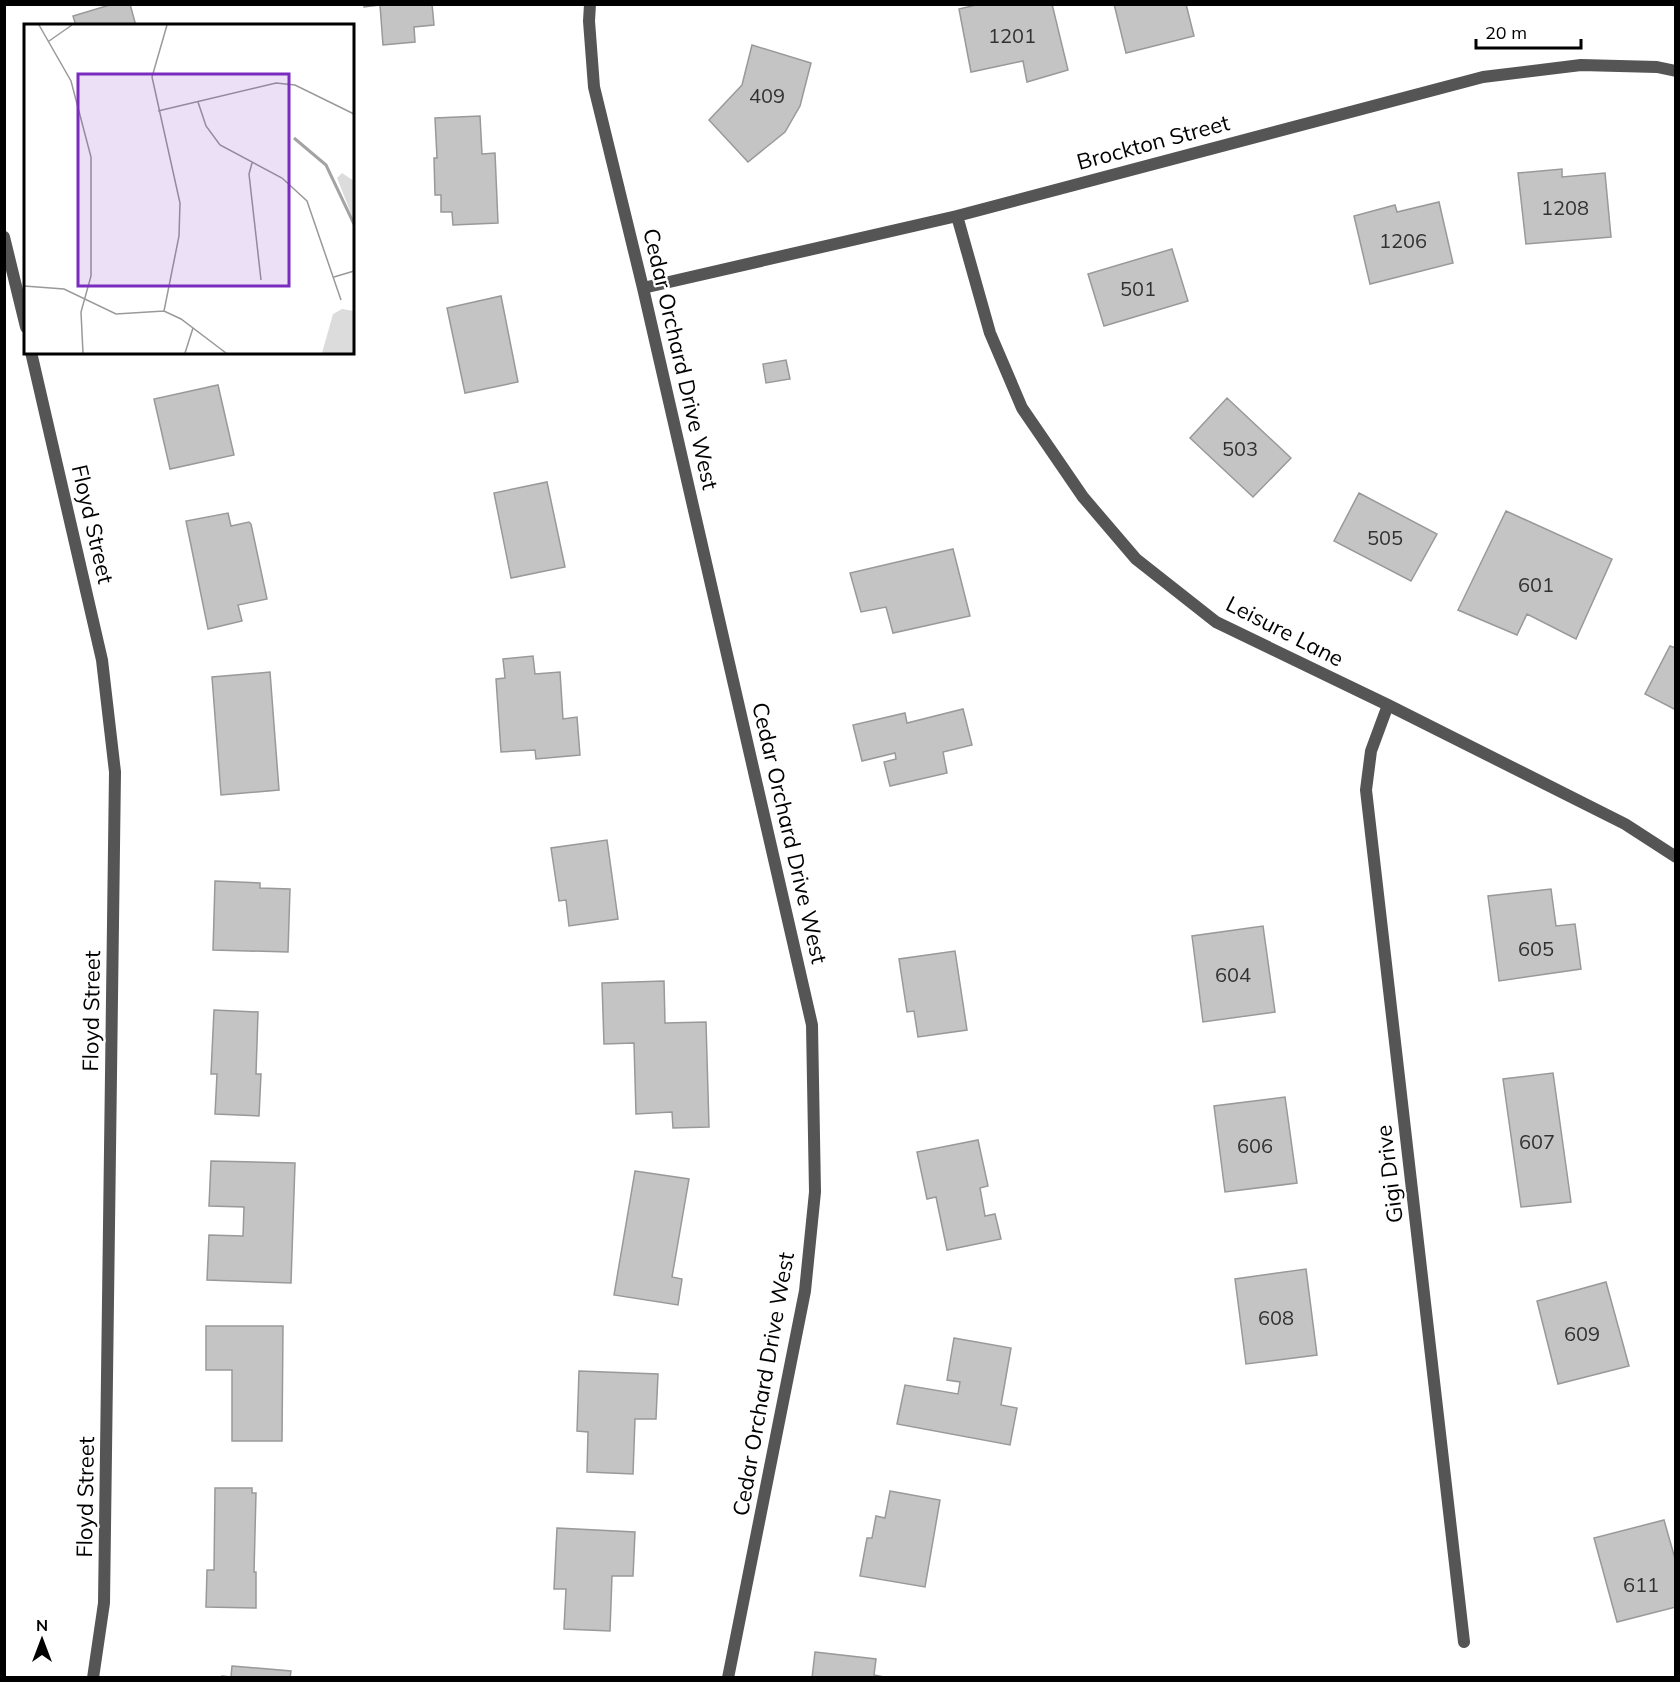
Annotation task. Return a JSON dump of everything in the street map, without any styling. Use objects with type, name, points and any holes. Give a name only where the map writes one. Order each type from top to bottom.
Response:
[{"type":"street","name":"Cedar Orchard Drive West","points":[[590,4],[589,21],[594,87],[644,288],[813,1025],[815,1192],[806,1291],[728,1677]]},
{"type":"street","name":"Brockton Street","points":[[644,288],[957,216],[1483,77],[1581,65],[1657,67],[1676,71]]},
{"type":"street","name":"Leisure Lane","points":[[957,216],[990,333],[1022,408],[1083,497],[1136,559],[1216,622],[1625,824],[1676,857]]},
{"type":"street","points":[[4,237],[24,319]]},
{"type":"street","name":"Floyd Street","points":[[31,354],[102,660],[115,772],[104,1603],[93,1677]]},
{"type":"street","name":"Gigi Drive","points":[[1388,705],[1371,751],[1366,790],[1464,1642]]},
{"type":"building","points":[[113,4],[130,4],[135,24],[75,24],[73,16]]},
{"type":"building","points":[[364,4],[432,4],[434,25],[414,27],[415,42],[383,45],[380,5],[364,7]]},
{"type":"building","points":[[980,4],[1052,4],[1068,70],[1027,82],[1023,61],[971,72],[959,9]]},
{"type":"building","points":[[1114,4],[1186,4],[1194,36],[1126,53]]},
{"type":"building","points":[[752,45],[811,63],[800,106],[785,132],[748,162],[709,120],[742,85]]},
{"type":"building","points":[[480,116],[482,154],[495,153],[498,223],[453,225],[452,212],[441,212],[441,195],[435,195],[434,158],[437,158],[435,118]]},
{"type":"building","points":[[1562,169],[1562,177],[1605,173],[1611,237],[1526,244],[1518,173]]},
{"type":"building","points":[[1439,202],[1453,263],[1370,284],[1354,216],[1395,205],[1397,212]]},
{"type":"building","points":[[1172,249],[1188,301],[1104,326],[1088,274]]},
{"type":"building","points":[[501,296],[518,382],[465,393],[447,308]]},
{"type":"building","points":[[786,360],[790,379],[766,383],[763,364]]},
{"type":"building","points":[[218,385],[234,455],[170,469],[154,399]]},
{"type":"building","points":[[1227,398],[1291,458],[1253,497],[1190,438]]},
{"type":"building","points":[[547,482],[565,567],[511,578],[494,493]]},
{"type":"building","points":[[1359,493],[1437,534],[1411,581],[1334,541]]},
{"type":"building","points":[[1506,511],[1612,559],[1576,639],[1527,614],[1517,635],[1458,610]]},
{"type":"building","points":[[228,513],[231,526],[249,522],[251,524],[267,599],[238,605],[242,621],[208,629],[186,521]]},
{"type":"building","points":[[953,549],[970,616],[893,633],[886,607],[861,612],[850,573]]},
{"type":"building","points":[[1670,646],[1676,648],[1676,710],[1645,694]]},
{"type":"building","points":[[533,656],[535,674],[560,672],[563,719],[577,717],[580,755],[536,759],[535,750],[501,752],[496,679],[505,678],[503,659]]},
{"type":"building","points":[[270,672],[279,790],[221,795],[212,677]]},
{"type":"building","points":[[963,709],[972,745],[943,752],[947,773],[890,786],[884,762],[896,759],[895,753],[862,761],[853,725],[905,713],[907,723]]},
{"type":"building","points":[[607,840],[618,919],[569,926],[566,900],[559,901],[551,848]]},
{"type":"building","points":[[215,881],[260,883],[260,888],[290,889],[288,952],[213,950]]},
{"type":"building","points":[[1551,889],[1556,926],[1575,924],[1581,969],[1499,981],[1488,896]]},
{"type":"building","points":[[1263,926],[1275,1012],[1203,1022],[1192,936]]},
{"type":"building","points":[[955,951],[967,1030],[918,1037],[914,1011],[907,1012],[899,959]]},
{"type":"building","points":[[664,981],[665,1023],[706,1022],[709,1127],[673,1128],[672,1112],[636,1114],[634,1043],[604,1044],[602,983]]},
{"type":"building","points":[[214,1010],[258,1012],[256,1074],[261,1074],[259,1116],[215,1114],[217,1074],[211,1074]]},
{"type":"building","points":[[1553,1073],[1571,1202],[1521,1207],[1503,1079]]},
{"type":"building","points":[[1285,1097],[1297,1183],[1225,1192],[1214,1106]]},
{"type":"building","points":[[978,1140],[988,1186],[980,1188],[985,1216],[995,1214],[1001,1239],[947,1250],[936,1197],[927,1199],[917,1152]]},
{"type":"building","points":[[211,1161],[295,1163],[291,1283],[207,1280],[209,1235],[243,1236],[244,1207],[209,1206]]},
{"type":"building","points":[[635,1171],[689,1179],[672,1277],[682,1279],[678,1305],[614,1295]]},
{"type":"building","points":[[1306,1269],[1317,1355],[1246,1364],[1235,1279]]},
{"type":"building","points":[[1606,1282],[1629,1366],[1558,1384],[1537,1301]]},
{"type":"building","points":[[206,1326],[283,1326],[282,1441],[232,1441],[232,1370],[206,1370]]},
{"type":"building","points":[[954,1338],[1011,1348],[1001,1405],[1017,1408],[1010,1445],[897,1424],[905,1385],[958,1394],[960,1382],[947,1380]]},
{"type":"building","points":[[579,1371],[658,1374],[656,1419],[635,1419],[633,1474],[587,1472],[588,1432],[577,1431]]},
{"type":"building","points":[[215,1488],[252,1488],[252,1493],[256,1493],[254,1572],[256,1572],[256,1608],[206,1607],[207,1570],[214,1570]]},
{"type":"building","points":[[890,1491],[940,1500],[925,1587],[860,1576],[867,1538],[872,1538],[876,1516],[885,1518]]},
{"type":"building","points":[[1664,1520],[1676,1562],[1676,1607],[1617,1622],[1594,1538]]},
{"type":"building","points":[[557,1528],[635,1532],[633,1576],[612,1576],[610,1631],[564,1629],[566,1589],[554,1589]]},
{"type":"building","points":[[815,1652],[876,1659],[874,1675],[889,1678],[812,1678]]},
{"type":"building","points":[[232,1666],[291,1671],[290,1678],[222,1678],[222,1676],[231,1677]]}]
